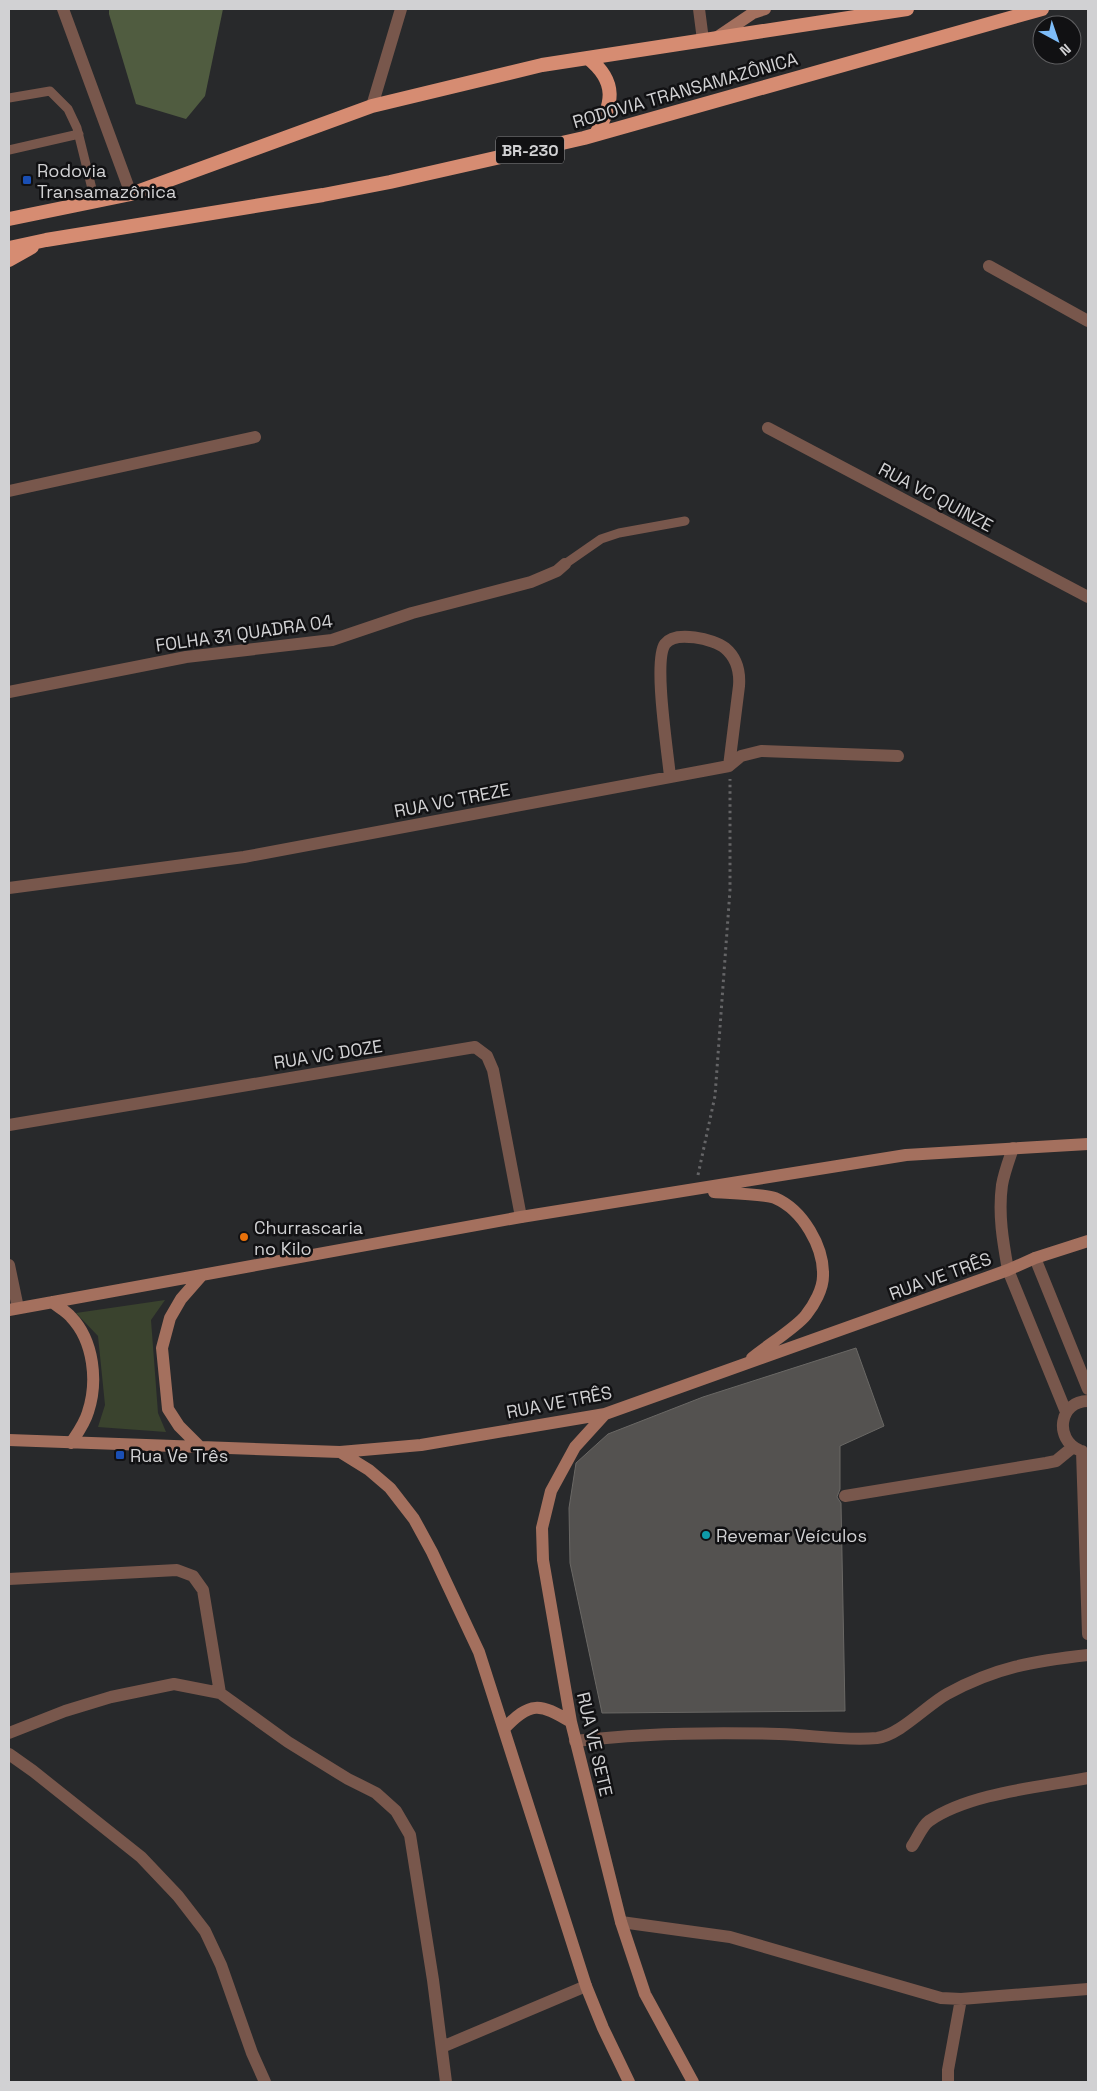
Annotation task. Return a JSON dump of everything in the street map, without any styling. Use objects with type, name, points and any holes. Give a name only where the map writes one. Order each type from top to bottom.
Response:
[{"type":"highway","name":"RODOVIA TRANSAMAZÔNICA","points":[[9,219],[131,194],[372,106],[542,65],[906,9]]},
{"type":"highway","name":"RODOVIA TRANSAMAZÔNICA","points":[[9,248],[46,240],[323,195],[390,182],[596,134],[1042,9]]},
{"type":"highway","points":[[588,58],[599,66],[610,90],[610,102],[606,117],[596,134]]},
{"type":"highway","points":[[9,260],[46,240]]},
{"type":"main road","points":[[709,39],[753,12],[765,9]]},
{"type":"main road","points":[[13,1309],[521,1217],[906,1155],[1088,1144]]},
{"type":"main road","points":[[695,1190],[774,1198],[792,1210],[807,1225],[817,1245],[823,1277],[818,1294],[806,1316],[742,1366]]},
{"type":"main road","name":"RUA VE TRÊS","points":[[9,1440],[340,1452],[421,1446],[605,1414],[1008,1270],[1036,1258],[1088,1241]]},
{"type":"main road","points":[[201,1448],[179,1426],[168,1409],[162,1348],[170,1318],[181,1299],[202,1275]]},
{"type":"main road","points":[[52,1302],[72,1317],[84,1337],[91,1357],[94,1386],[88,1414],[71,1443]]},
{"type":"main road","name":"RUA VE SETE","points":[[605,1414],[575,1447],[551,1491],[542,1528],[543,1560],[575,1741],[621,1922],[645,1994],[690,2077]]},
{"type":"main road","points":[[340,1452],[369,1470],[390,1488],[414,1520],[432,1552],[479,1652],[586,1986],[603,2028],[629,2082]]},
{"type":"main road","points":[[504,1729],[517,1715],[531,1708],[548,1708],[571,1722]]},
{"type":"main road","points":[[677,2082],[690,2077]]},
{"type":"street","points":[[63,9],[131,194]]},
{"type":"street","points":[[372,106],[401,9]]},
{"type":"street","points":[[699,9],[709,39]]},
{"type":"street","points":[[988,266],[1088,320]]},
{"type":"street","name":"RUA VC QUINZE","points":[[768,428],[1088,597]]},
{"type":"street","points":[[9,491],[255,437]]},
{"type":"street","name":"FOLHA 31 QUADRA 04","points":[[9,692],[186,657],[332,640],[412,613],[531,582],[557,571],[565,564]]},
{"type":"street","points":[[670,777],[660,669],[664,645],[671,638],[686,636],[717,643],[726,649],[737,666],[740,675],[730,766]]},
{"type":"street","name":"RUA VC TREZE","points":[[9,888],[244,857],[730,766],[741,756],[761,751],[898,756]]},
{"type":"street","name":"RUA VC DOZE","points":[[9,1125],[475,1047],[487,1056],[493,1070],[521,1217]]},
{"type":"street","points":[[1013,1148],[1002,1184],[1001,1217],[1008,1270],[1066,1412]]},
{"type":"street","points":[[1036,1258],[1088,1389]]},
{"type":"street","points":[[9,1265],[13,1309]]},
{"type":"street","points":[[1081,1450],[1066,1440],[1062,1431],[1062,1421],[1066,1412],[1073,1404],[1088,1401]]},
{"type":"street","points":[[845,1496],[1046,1463],[1056,1461],[1081,1450]]},
{"type":"street","points":[[1081,1450],[1088,1634]]},
{"type":"street","points":[[9,1578],[177,1570],[192,1576],[203,1590],[220,1693]]},
{"type":"street","points":[[575,1741],[628,1735],[709,1734],[780,1734],[880,1738],[896,1730],[946,1694],[975,1679],[1030,1662],[1088,1655]]},
{"type":"street","points":[[9,1733],[64,1711],[102,1700],[174,1684],[220,1693],[288,1742],[376,1794],[396,1811],[410,1835],[433,1980],[446,2082]]},
{"type":"street","points":[[9,1754],[41,1777],[140,1857],[178,1896],[205,1931],[221,1965],[252,2053],[265,2082]]},
{"type":"street","points":[[912,1846],[928,1822],[956,1808],[992,1795],[1088,1778]]},
{"type":"street","points":[[621,1922],[730,1937],[941,1998],[961,1999],[1088,1989]]},
{"type":"street","points":[[442,2047],[586,1986]]},
{"type":"street","points":[[948,2082],[948,2070],[961,1999]]},
{"type":"lane","points":[[9,98],[50,91],[68,109],[79,134],[95,202]]},
{"type":"lane","points":[[9,150],[79,134]]},
{"type":"lane","points":[[565,564],[601,538],[685,521]]},
{"type":"path","points":[[695,1190],[715,1096],[730,890],[730,766]]},
{"type":"green space","points":[[109,9],[223,9],[205,96],[186,119],[136,104]]},
{"type":"green space","points":[[165,1300],[151,1320],[158,1413],[166,1432],[98,1427],[105,1405],[98,1336],[76,1313]]},
{"type":"building","name":"Revemar Veículos","points":[[856,1348],[884,1426],[840,1446],[840,1489],[837,1497],[841,1503],[845,1711],[602,1713],[570,1563],[569,1508],[576,1463],[608,1434],[703,1397]]},
{"type":"place","name":"Rodovia Transamazônica","points":[[27,180]]},
{"type":"place","name":"Churrascaria no Kilo","points":[[244,1237]]},
{"type":"place","name":"Rua Ve Três","points":[[120,1455]]},
{"type":"place","name":"Revemar Veículos","points":[[706,1535]]}]
